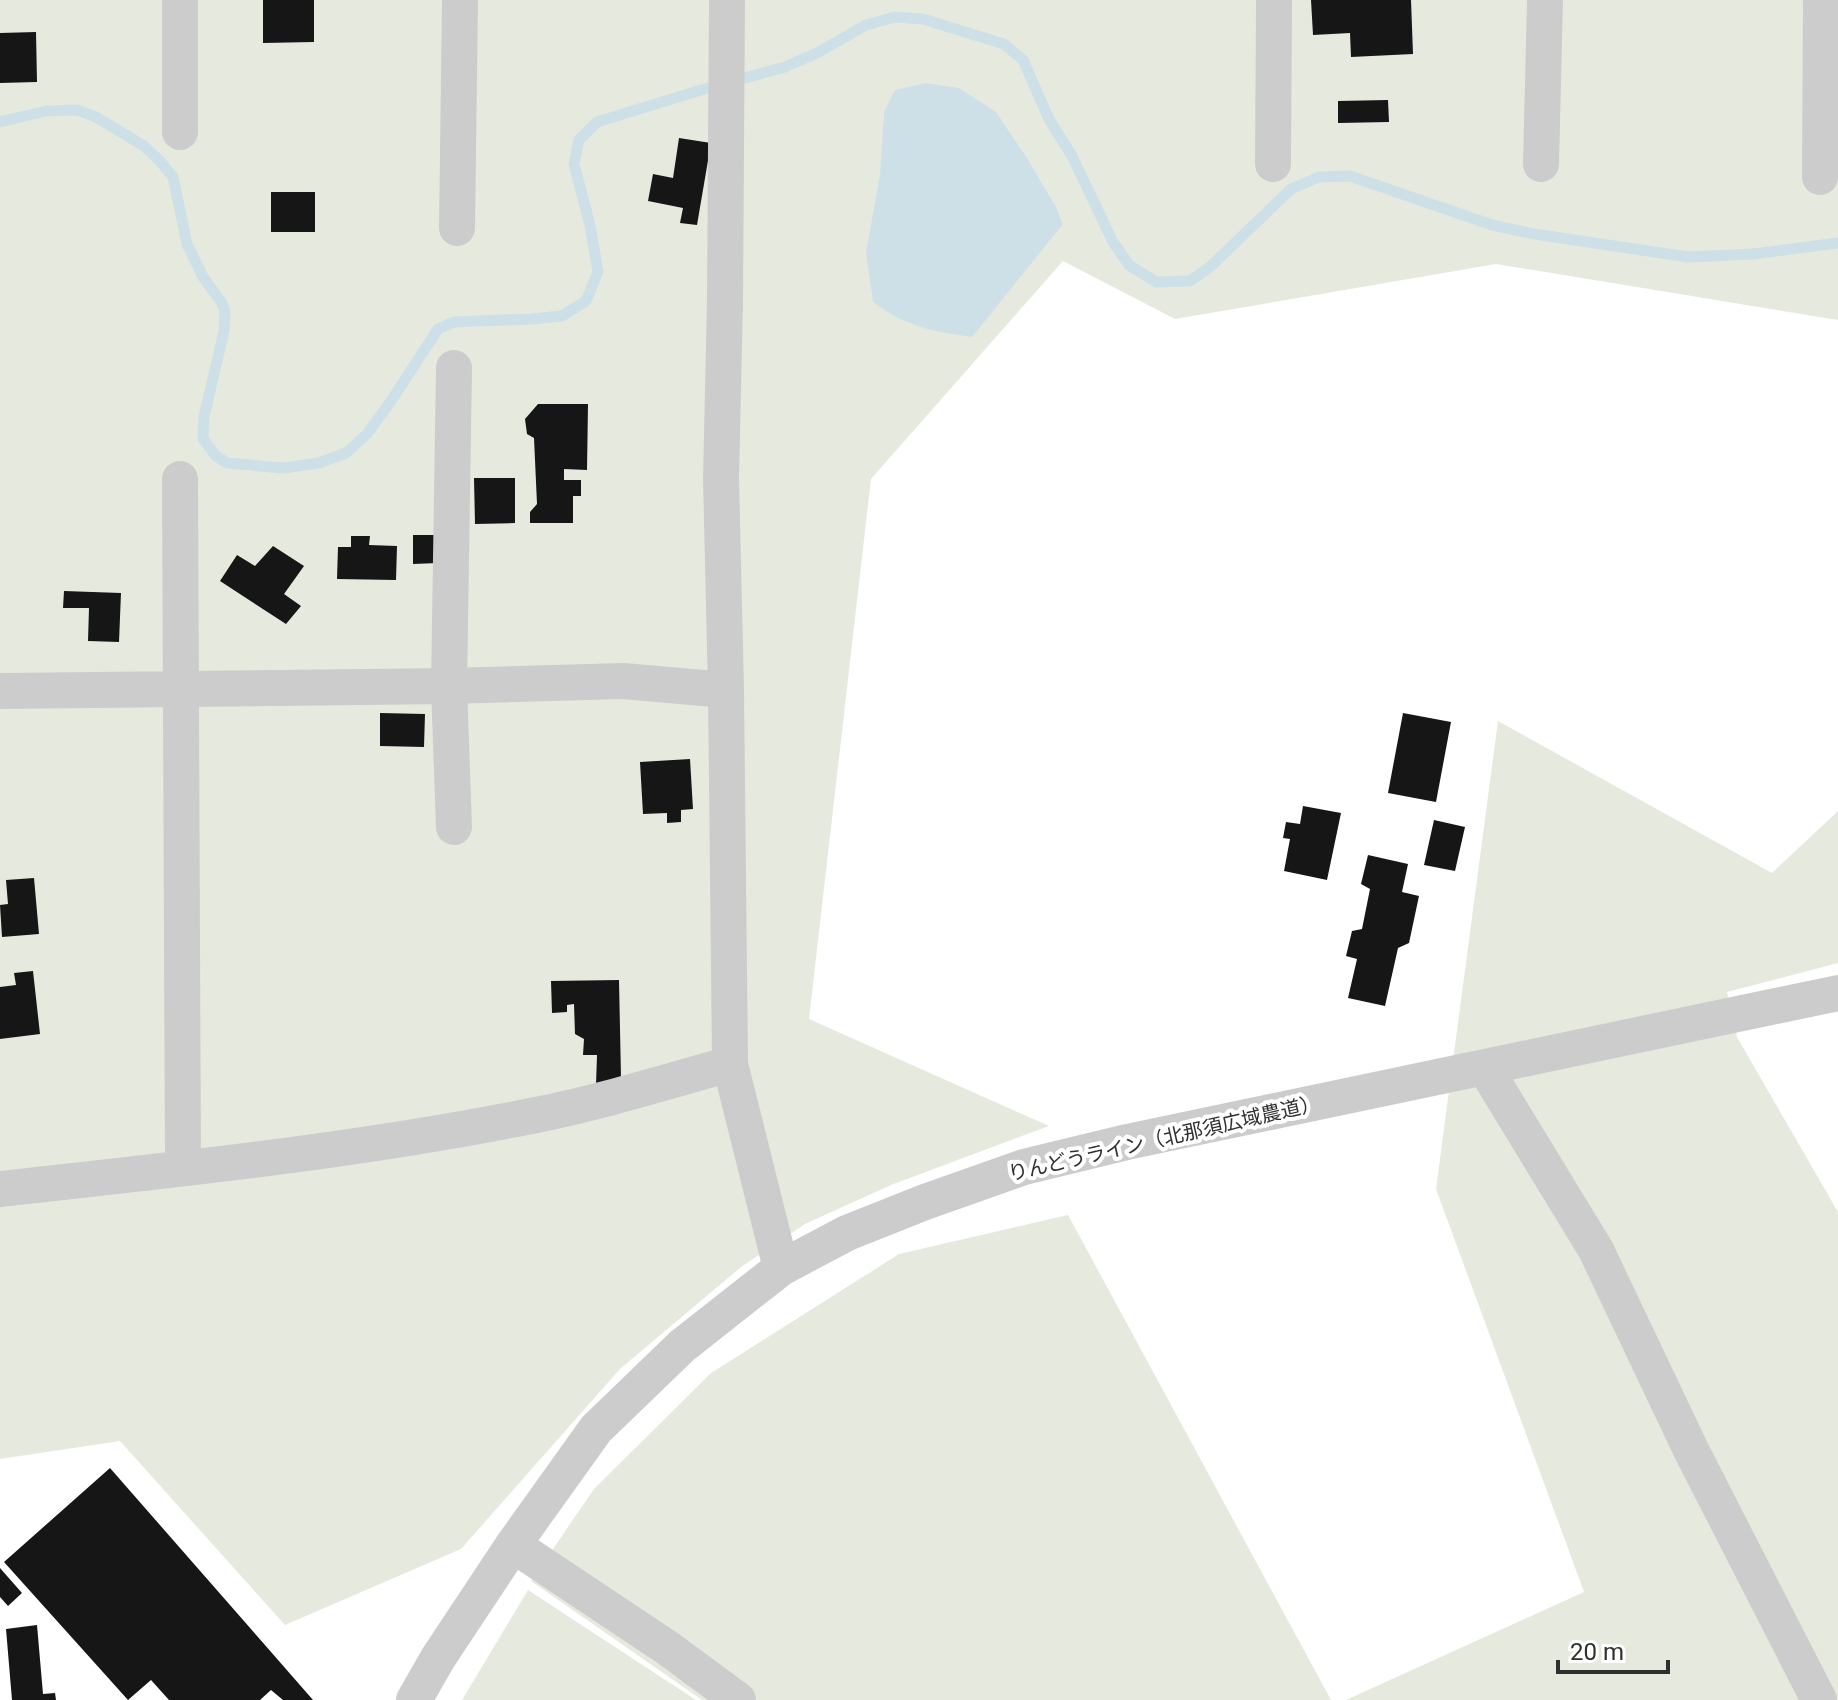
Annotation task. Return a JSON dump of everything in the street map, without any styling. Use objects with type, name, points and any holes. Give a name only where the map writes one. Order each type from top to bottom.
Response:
[{"type":"street","points":[[180,0],[180,132]]},
{"type":"street","points":[[457,228],[460,0]]},
{"type":"street","points":[[727,0],[726,286],[721,479],[730,1064],[781,1268]]},
{"type":"street","points":[[1273,164],[1274,0]]},
{"type":"street","points":[[1541,164],[1545,0]]},
{"type":"street","points":[[1820,177],[1821,0]]},
{"type":"street","points":[[454,368],[449,686],[454,827]]},
{"type":"street","points":[[180,479],[183,1168]]},
{"type":"street","points":[[0,691],[623,681],[726,690]]},
{"type":"street","name":"りんどうライン（北那須広域農道）","points":[[414,1700],[513,1545],[596,1429],[682,1346],[781,1268],[847,1233],[1024,1167],[1143,1139],[1838,993]]},
{"type":"street","points":[[0,1189],[328,1151],[536,1115],[616,1097],[730,1064]]},
{"type":"street","points":[[1485,1068],[1596,1250],[1691,1450],[1819,1700]]},
{"type":"street","points":[[513,1545],[669,1649],[738,1700]]},
{"type":"shaded area","points":[[0,0],[1838,0],[1838,320],[1496,264],[1175,319],[1063,261],[871,479],[809,1019],[1049,1126],[891,1185],[805,1224],[741,1267],[620,1369],[461,1549],[285,1625],[120,1441],[0,1459]],"holes":[[[884,112],[1029,161],[1063,223],[881,175]]]},
{"type":"shaded area","points":[[926,83],[959,88],[996,112],[1029,161],[1063,224],[972,337],[920,327],[896,317],[873,302],[866,253],[880,175],[884,112],[895,90]]},
{"type":"shaded area","points":[[1498,721],[1772,873],[1838,811],[1838,963],[1727,992],[1737,1037],[1838,1212],[1838,1700],[1346,1700],[1584,1592],[1436,1189]]},
{"type":"shaded area","points":[[1068,1215],[1331,1700],[702,1700],[531,1581],[594,1489],[711,1373],[899,1254]]},
{"type":"shaded area","points":[[528,1590],[696,1700],[462,1700]]},
{"type":"building","points":[[263,0],[314,0],[314,42],[263,43]]},
{"type":"building","points":[[1311,0],[1411,0],[1413,54],[1351,57],[1350,33],[1313,35]]},
{"type":"building","points":[[36,32],[37,82],[0,83],[0,33]]},
{"type":"building","points":[[1388,100],[1389,122],[1338,123],[1338,101]]},
{"type":"building","points":[[679,138],[711,143],[697,225],[680,223],[683,208],[648,201],[653,174],[673,178]]},
{"type":"building","points":[[271,192],[315,192],[315,232],[271,232]]},
{"type":"building","points":[[538,404],[588,404],[587,470],[564,469],[564,480],[581,480],[581,496],[573,496],[573,523],[530,523],[530,512],[537,504],[534,438],[527,434],[525,419]]},
{"type":"building","points":[[474,478],[515,478],[515,523],[475,524]]},
{"type":"building","points":[[413,535],[437,535],[438,563],[413,564]]},
{"type":"building","points":[[351,536],[370,536],[369,545],[397,546],[396,580],[337,579],[338,547],[351,547]]},
{"type":"building","points":[[273,546],[304,566],[284,594],[301,606],[286,624],[220,581],[237,555],[255,566]]},
{"type":"building","points":[[64,591],[121,593],[119,642],[88,641],[89,608],[63,608]]},
{"type":"building","points":[[380,713],[425,714],[424,747],[380,746]]},
{"type":"building","points":[[1403,713],[1451,722],[1436,802],[1388,793]]},
{"type":"building","points":[[690,759],[693,809],[681,810],[681,822],[667,823],[667,813],[643,814],[640,762]]},
{"type":"building","points":[[1303,806],[1341,813],[1327,880],[1284,871],[1290,839],[1283,838],[1286,822],[1300,824]]},
{"type":"building","points":[[1434,820],[1465,827],[1455,871],[1424,865]]},
{"type":"building","points":[[1368,855],[1408,864],[1402,892],[1419,896],[1409,943],[1398,948],[1385,1006],[1348,998],[1357,959],[1346,956],[1352,931],[1362,929],[1370,889],[1361,884]]},
{"type":"building","points":[[34,878],[39,934],[2,937],[0,905],[8,904],[6,880]]},
{"type":"building","points":[[33,971],[40,1034],[0,1039],[0,987],[16,985],[14,973]]},
{"type":"building","points":[[619,980],[621,1078],[596,1085],[597,1055],[583,1055],[584,1039],[575,1034],[574,1004],[567,1005],[567,1012],[552,1013],[551,981]]},
{"type":"building","points":[[110,1468],[313,1700],[283,1700],[271,1690],[260,1700],[169,1700],[151,1680],[128,1700],[4,1562]]},
{"type":"building","points":[[0,1568],[22,1593],[8,1606],[0,1597]]},
{"type":"building","points":[[37,1625],[43,1694],[55,1693],[56,1700],[12,1700],[6,1629]]},
{"type":"waterway","points":[[0,122],[46,111],[77,110],[96,117],[144,146],[160,161],[173,177],[187,244],[225,312],[224,331],[204,417],[203,439],[216,456],[227,463],[283,468],[319,463],[346,453],[367,434],[438,329],[454,322],[562,316],[586,301],[598,272],[574,164],[579,140],[597,122],[785,67],[866,25],[895,17],[923,19],[1004,44],[1023,60],[1049,119],[1072,156],[1113,242],[1129,265],[1156,282],[1190,281],[1210,267],[1291,189],[1319,177],[1350,176],[1492,225],[1688,257],[1753,254],[1838,243]]}]
